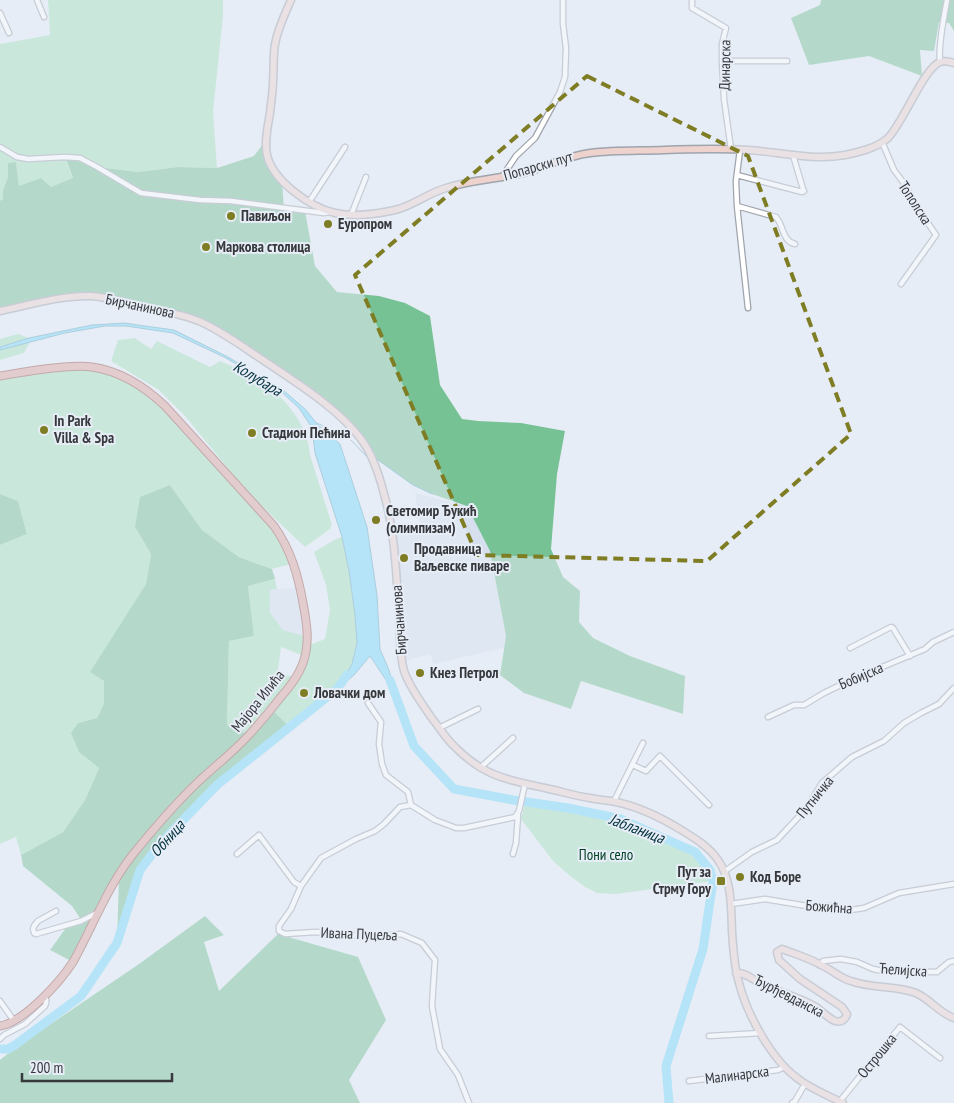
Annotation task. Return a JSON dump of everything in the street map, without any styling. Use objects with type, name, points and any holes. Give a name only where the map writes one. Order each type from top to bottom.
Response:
[{"type":"main road","name":"Мајора Илића","points":[[0,376],[74,366],[92,367],[120,375],[145,389],[165,406],[274,526],[284,541],[294,563],[307,626],[307,646],[303,663],[296,678],[249,735],[193,786],[139,847],[119,874],[73,962],[57,984],[14,1021],[0,1026]]},
{"type":"street","points":[[37,0],[44,17]]},
{"type":"street","name":"Попарски пут","points":[[291,0],[278,31],[275,46],[266,148],[268,158],[277,175],[287,186],[309,202],[331,212],[352,214],[402,209],[444,188],[525,172],[588,153],[731,149],[823,157],[840,156],[868,149],[882,142],[894,129],[930,72],[940,62]]},
{"type":"street","points":[[502,177],[516,156],[535,138],[560,92],[565,77],[566,48],[563,0]]},
{"type":"street","name":"Динарска","points":[[692,0],[692,8],[726,28],[722,44],[722,61],[731,149]]},
{"type":"street","points":[[948,0],[942,28],[940,62],[954,63]]},
{"type":"street","points":[[0,13],[9,33]]},
{"type":"street","points":[[722,61],[787,62]]},
{"type":"street","name":"Тополска","points":[[882,142],[894,170],[906,186],[913,201],[936,236],[901,284]]},
{"type":"street","points":[[0,147],[17,157],[28,159],[80,158],[141,193],[200,200],[231,201],[324,213],[331,212]]},
{"type":"street","points":[[309,202],[345,147]]},
{"type":"street","points":[[740,150],[737,175],[737,206],[748,308]]},
{"type":"street","points":[[737,175],[804,192],[794,155]]},
{"type":"street","points":[[352,214],[366,177]]},
{"type":"street","points":[[737,206],[776,217],[786,239],[796,244]]},
{"type":"street","name":"Бирчанинова","points":[[0,311],[48,301],[88,296],[181,315],[197,320],[221,332],[305,389],[342,419],[364,443],[374,462],[389,513],[392,533],[403,667],[413,690],[454,746],[480,768],[502,778],[590,798],[614,801],[642,810],[698,840],[709,849],[723,868]]},
{"type":"street","points":[[850,648],[890,626],[910,656]]},
{"type":"street","name":"Бобијска","points":[[768,717],[794,705],[804,705],[849,681],[925,649],[933,642],[954,632]]},
{"type":"street","name":"Путничка","points":[[723,868],[777,840],[805,810],[822,783],[852,757],[884,741],[904,723],[939,704],[954,688]]},
{"type":"street","points":[[368,702],[381,722],[379,744],[386,775],[408,792],[411,806],[435,820],[456,828],[513,819],[518,813]]},
{"type":"street","points":[[439,728],[478,710]]},
{"type":"street","points":[[480,768],[513,738]]},
{"type":"street","points":[[614,801],[643,743]]},
{"type":"street","points":[[633,765],[646,771],[660,756],[709,805]]},
{"type":"street","points":[[513,854],[524,784]]},
{"type":"street","name":"Ивана Пуцеља","points":[[411,806],[400,806],[375,831],[321,858],[301,886],[291,909],[279,926],[279,931],[284,934],[315,932],[374,937],[401,934],[422,943],[436,960],[432,1006],[440,1049],[458,1075],[469,1103]]},
{"type":"street","points":[[238,854],[259,835],[294,882],[301,886]]},
{"type":"street","points":[[723,868],[729,887],[733,949],[736,973],[742,996],[761,1033],[776,1058],[784,1067],[805,1084],[842,1102]]},
{"type":"street","name":"Божићна","points":[[731,904],[765,900],[807,906],[833,906],[850,910],[864,908],[899,892],[954,884]]},
{"type":"street","points":[[56,911],[38,921],[33,929],[34,933],[80,921],[98,914]]},
{"type":"street","name":"Ђурђевданска","points":[[736,973],[741,972],[760,983],[804,1001],[816,1007],[834,1021],[841,1021],[846,1017],[845,1011],[800,979],[779,960],[777,952],[782,949],[821,964],[852,982],[913,992],[922,996],[940,1011],[954,1018]]},
{"type":"street","name":"Ћелијска","points":[[821,964],[823,961],[841,959],[857,962],[883,971],[937,972],[949,962],[954,961]]},
{"type":"street","points":[[0,1039],[4,1035],[22,1027],[45,1006],[47,1002],[44,996]]},
{"type":"street","points":[[0,1001],[14,1021]]},
{"type":"street","name":"Острошка","points":[[842,1102],[900,1027],[940,1058]]},
{"type":"street","points":[[709,1036],[761,1033]]},
{"type":"street","name":"Малинарска","points":[[689,1080],[778,1070],[784,1067]]},
{"type":"street","points":[[792,1103],[805,1084]]},
{"type":"highlighted area","points":[[587,76],[748,156],[851,434],[707,561],[477,555],[355,275]]},
{"type":"shaded area","points":[[415,493],[467,506],[490,551],[507,647],[434,664],[430,654],[404,661],[399,568],[395,533],[421,529]]},
{"type":"shaded area","points":[[300,587],[308,637],[283,630],[270,613],[270,590]]},
{"type":"green space","points":[[48,0],[223,0],[213,112],[217,168],[178,167],[138,172],[97,167],[65,158],[73,179],[51,188],[19,187],[16,162],[8,163],[8,177],[3,190],[3,200],[0,201],[0,44],[50,35]]},
{"type":"green space","points":[[821,0],[954,0],[954,31],[949,23],[939,22],[934,51],[920,50],[922,76],[869,56],[809,65],[791,18],[820,5]]},
{"type":"green space","points":[[266,140],[267,153],[282,181],[284,209],[305,211],[315,266],[337,292],[379,296],[405,303],[430,316],[440,385],[462,419],[521,423],[565,431],[557,474],[551,549],[563,577],[580,591],[579,622],[593,638],[630,656],[685,676],[683,714],[581,681],[571,709],[524,693],[500,675],[506,636],[490,551],[467,506],[432,494],[413,485],[378,460],[374,462],[363,443],[317,398],[197,320],[88,296],[0,311],[0,201],[3,199],[3,190],[8,177],[8,163],[16,162],[19,186],[41,178],[51,187],[73,178],[65,157],[80,158],[97,167],[138,172],[178,167],[217,168],[254,156]]},
{"type":"green space","points":[[18,334],[29,338],[0,347],[0,339]]},
{"type":"green space","name":"Стадион Пећина","points":[[135,338],[151,349],[157,341],[210,367],[220,361],[254,377],[277,394],[293,412],[305,432],[310,455],[332,525],[330,529],[305,547],[248,493],[185,416],[159,390],[111,361],[118,340]]},
{"type":"green space","points":[[30,342],[24,353],[0,360],[0,350]]},
{"type":"green space","points":[[74,365],[105,370],[153,396],[281,536],[294,563],[272,569],[239,557],[202,530],[170,485],[135,527],[151,554],[146,584],[91,672],[105,681],[104,703],[97,718],[78,723],[79,752],[99,768],[85,800],[63,832],[21,855],[16,837],[0,844],[0,545],[27,534],[18,501],[0,494],[0,376]]},
{"type":"green space","points":[[170,485],[202,530],[239,557],[272,569],[275,579],[248,586],[254,636],[229,641],[227,725],[249,735],[271,709],[290,727],[217,785],[159,845],[140,870],[117,943],[119,876],[73,962],[50,950],[68,925],[80,918],[72,906],[23,866],[21,855],[63,832],[85,800],[99,768],[79,752],[71,733],[78,723],[97,718],[104,703],[104,681],[90,672],[146,584],[151,554],[135,527],[140,497]]},
{"type":"green space","points":[[0,494],[18,501],[27,534],[0,545]]},
{"type":"green space","points":[[342,537],[349,571],[357,643],[352,664],[338,689],[290,727],[271,710],[249,735],[227,725],[229,641],[254,636],[248,586],[275,579],[277,589],[270,590],[270,613],[283,630],[308,637],[307,646],[325,639],[330,610],[326,585],[314,552]],"holes":[[[281,647],[304,656],[295,678],[278,671]]]},
{"type":"green space","name":"Пони село","points":[[525,802],[568,808],[621,819],[695,852],[710,870],[713,881],[616,894],[597,893],[585,887],[553,861],[521,819]]},
{"type":"green space","points":[[205,916],[224,935],[204,942],[219,991],[278,934],[358,957],[386,1020],[349,1080],[360,1103],[0,1103],[0,1060]]},
{"type":"water","points":[[124,323],[174,330],[228,357],[282,389],[340,444],[367,527],[377,595],[380,649],[389,670],[396,695],[370,656],[354,675],[338,689],[352,664],[357,643],[349,571],[342,537],[315,453],[312,428],[299,408],[275,386],[224,357],[173,333],[126,326],[105,326],[65,333],[0,350],[0,347],[29,338],[92,325]]},
{"type":"waterway","points":[[317,423],[349,438],[370,460]]},
{"type":"waterway","points":[[375,461],[378,460],[413,485],[432,494]]},
{"type":"waterway","name":"Обница","points":[[0,1049],[8,1049],[15,1045],[81,996],[117,943],[140,870],[159,845],[217,785],[337,689],[347,675]]},
{"type":"waterway","name":"Јабланица","points":[[390,680],[414,746],[454,789],[621,819],[695,852],[710,870],[713,881],[703,949],[666,1066],[669,1103]]},
{"type":"place","name":"Павиљон","points":[[231,216]]},
{"type":"place","name":"Еуропром","points":[[328,224]]},
{"type":"place","name":"Маркова столица","points":[[206,247]]},
{"type":"place","name":"In Park Villa & Spa","points":[[44,430]]},
{"type":"place","name":"Стадион Пећина","points":[[252,433]]},
{"type":"place","name":"Светомир Ђукић (олимпизам)","points":[[376,520]]},
{"type":"place","name":"Продавница Ваљевске пиваре","points":[[404,558]]},
{"type":"place","name":"Кнез Петрол","points":[[420,673]]},
{"type":"place","name":"Ловачки дом","points":[[304,693]]},
{"type":"place","name":"Код Боре","points":[[740,877]]},
{"type":"place","name":"Пут за Стрму Гору","points":[[721,881]]},
{"type":"water label","name":"Колубара","points":[[258,378]]}]
